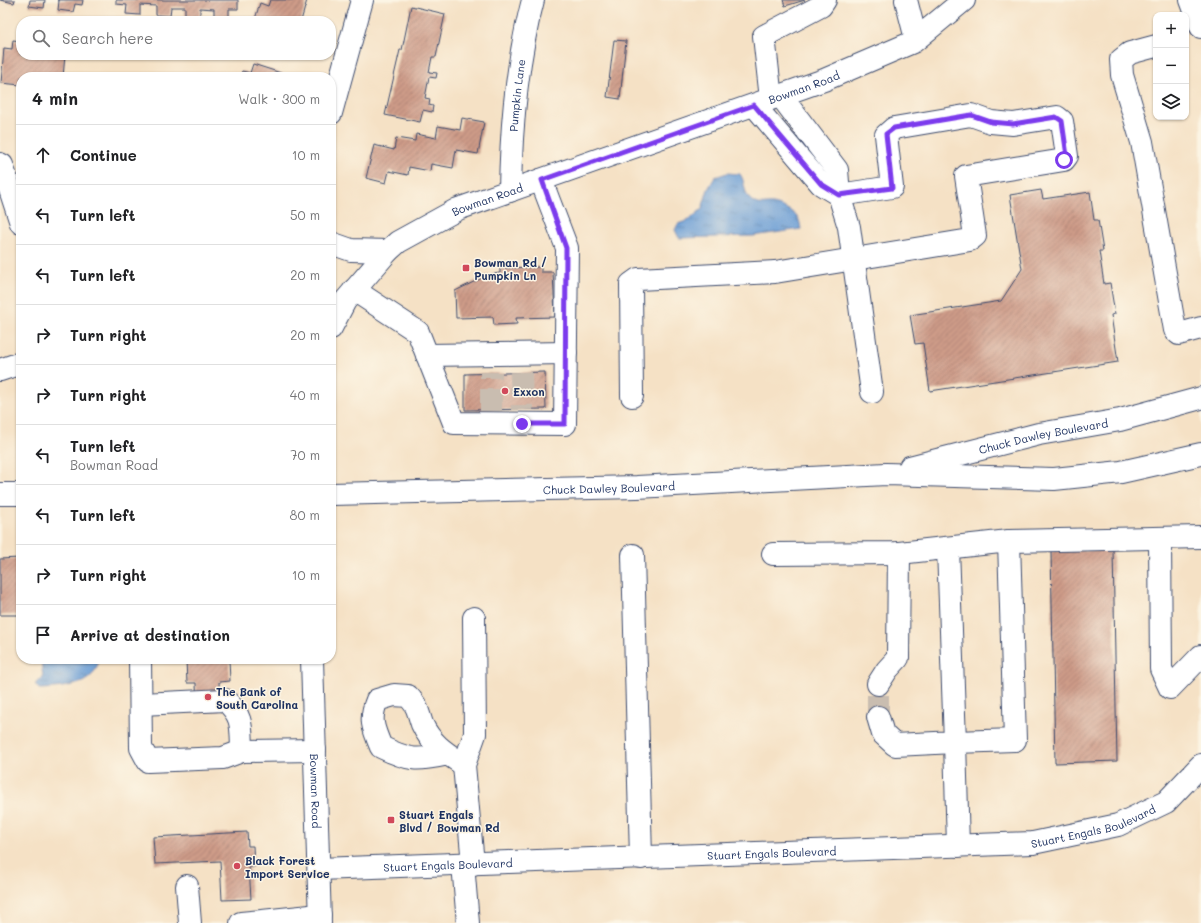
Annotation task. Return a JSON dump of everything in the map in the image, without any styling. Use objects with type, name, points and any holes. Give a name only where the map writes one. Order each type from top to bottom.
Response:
[{"type":"main road","points":[[336,95],[362,0]]},
{"type":"main road","name":"Pumpkin Lane","points":[[510,191],[512,132],[526,24],[533,0]]},
{"type":"main road","points":[[632,396],[631,284],[638,279],[775,272],[970,240],[975,236],[966,176],[1064,160],[1067,156],[1062,121],[1056,117],[1013,124],[991,122],[971,115],[894,128],[886,134],[892,188],[839,195],[821,184],[768,100],[764,36],[821,6],[825,0]]},
{"type":"main road","points":[[906,0],[916,39]]},
{"type":"main road","name":"Bowman Road","points":[[336,318],[345,301],[388,251],[398,242],[458,209],[824,80],[916,39],[964,0]]},
{"type":"main road","points":[[1191,0],[1201,27]]},
{"type":"main road","points":[[1189,37],[1201,33]]},
{"type":"main road","points":[[1153,47],[1130,54],[1121,60],[1122,75],[1142,142],[1175,330],[1179,334],[1201,328]]},
{"type":"main road","points":[[1,164],[16,208]]},
{"type":"main road","points":[[354,290],[418,332],[454,423],[491,417],[522,417],[565,424],[566,248],[542,180]]},
{"type":"main road","points":[[839,195],[849,226],[872,392]]},
{"type":"main road","points":[[336,245],[350,250],[388,251]]},
{"type":"main road","points":[[427,355],[491,364],[521,363],[566,353]]},
{"type":"main road","points":[[0,370],[16,365]]},
{"type":"main road","name":"Chuck Dawley Boulevard","points":[[886,474],[1039,434],[1120,420],[1201,398]]},
{"type":"main road","name":"Chuck Dawley Boulevard","points":[[336,494],[637,487],[886,474],[1054,479],[1120,472],[1201,454]]},
{"type":"main road","points":[[0,494],[16,494]]},
{"type":"main road","points":[[773,554],[898,553],[1009,541],[1201,537]]},
{"type":"main road","points":[[1160,538],[1161,669],[1170,688],[1201,656]]},
{"type":"main road","points":[[880,726],[895,745],[1015,740],[1009,541]]},
{"type":"main road","points":[[948,548],[958,846]]},
{"type":"main road","points":[[878,684],[887,670],[898,658],[898,553]]},
{"type":"main road","points":[[633,555],[641,858]]},
{"type":"main road","points":[[468,923],[468,864],[456,759],[475,734],[474,618]]},
{"type":"main road","points":[[140,664],[141,748],[148,761],[224,758],[242,751],[315,750]]},
{"type":"main road","name":"Bowman Road","points":[[312,664],[320,919]]},
{"type":"main road","points":[[141,704],[225,700],[236,710],[241,725],[242,751]]},
{"type":"main road","name":"Stuart Engals Boulevard","points":[[319,869],[1033,843],[1118,825],[1166,802],[1201,765]]},
{"type":"main road","points":[[187,886],[190,923]]},
{"type":"main road","points":[[241,923],[320,919]]},
{"type":"water","points":[[727,173],[740,174],[747,195],[755,203],[776,205],[793,213],[799,220],[801,229],[753,236],[679,238],[675,230],[678,224],[689,220],[702,209],[708,189],[715,177]]},
{"type":"water","points":[[42,664],[98,664],[93,674],[77,684],[39,689],[36,686],[36,683],[43,678]]},
{"type":"building","points":[[0,0],[15,0],[14,3]]},
{"type":"building","points":[[30,0],[45,0],[44,8],[29,6]]},
{"type":"building","points":[[57,0],[83,0],[82,5],[75,4],[73,12],[58,10],[59,1]]},
{"type":"building","points":[[116,0],[238,0],[238,9],[229,9],[229,16],[214,16],[214,9],[200,8],[200,16],[185,16],[185,7],[171,7],[170,16],[156,15],[156,6],[140,5],[140,15],[126,14],[127,5],[116,4]]},
{"type":"building","points":[[270,0],[307,0],[302,16],[256,16],[260,3],[268,6]]},
{"type":"building","points":[[783,0],[805,0],[785,6]]},
{"type":"building","points":[[411,6],[445,14],[436,57],[432,57],[429,72],[437,73],[436,78],[429,77],[425,98],[430,99],[429,105],[433,106],[432,112],[423,110],[420,122],[385,115],[400,50],[402,50]]},
{"type":"building","points":[[13,40],[16,40],[16,60],[65,60],[63,72],[16,72],[16,84],[1,83],[4,48],[12,49]]},
{"type":"building","points":[[614,40],[626,41],[620,99],[607,97]]},
{"type":"building","points":[[253,64],[278,72],[250,72]]},
{"type":"building","points":[[462,118],[484,122],[478,154],[456,150],[453,168],[431,164],[430,171],[409,167],[408,175],[389,171],[386,183],[366,178],[374,145],[394,150],[396,138],[415,141],[416,134],[436,138],[438,126],[460,130]]},
{"type":"building","points":[[1041,190],[1043,199],[1090,192],[1094,220],[1098,220],[1103,251],[1099,251],[1104,284],[1110,283],[1115,314],[1111,315],[1118,362],[930,391],[923,343],[915,344],[910,315],[1001,301],[1022,269],[1010,195]]},
{"type":"building","points":[[541,267],[541,272],[553,272],[555,317],[516,318],[517,324],[494,325],[493,317],[456,318],[455,291],[482,278],[482,276],[500,273],[500,268]]},
{"type":"building","name":"Exxon","points":[[545,372],[546,409],[465,410],[465,374]]},
{"type":"building","points":[[1113,550],[1117,761],[1055,763],[1051,551]]},
{"type":"building","points":[[16,558],[16,615],[0,615],[0,559]]},
{"type":"building","name":"The Bank of South Carolina","points":[[186,664],[229,664],[230,681],[219,682],[220,711],[197,712],[196,683],[187,683]]},
{"type":"building","name":"Black Forest Import Service","points":[[247,832],[248,846],[253,846],[254,867],[249,867],[251,899],[222,900],[220,861],[155,864],[153,837]]},
{"type":"tunnel","points":[[491,372],[491,411]]},
{"type":"tunnel","points":[[521,372],[522,410]]},
{"type":"tunnel","points":[[878,684],[878,717]]},
{"type":"place","name":"Bowman Rd / Pumpkin Ln","points":[[466,268]]},
{"type":"place","name":"Exxon","points":[[505,391]]},
{"type":"place","name":"The Bank of South Carolina","points":[[208,697]]},
{"type":"place","name":"Stuart Engals Blvd / Bowman Rd","points":[[391,820]]},
{"type":"place","name":"Black Forest Import Service","points":[[237,866]]},
{"type":"route","points":[[522,424],[565,424],[566,248],[542,180],[754,105],[821,184],[839,195],[892,188],[886,134],[894,128],[971,115],[991,122],[1013,124],[1056,117],[1062,121],[1067,156],[1064,160]]}]
